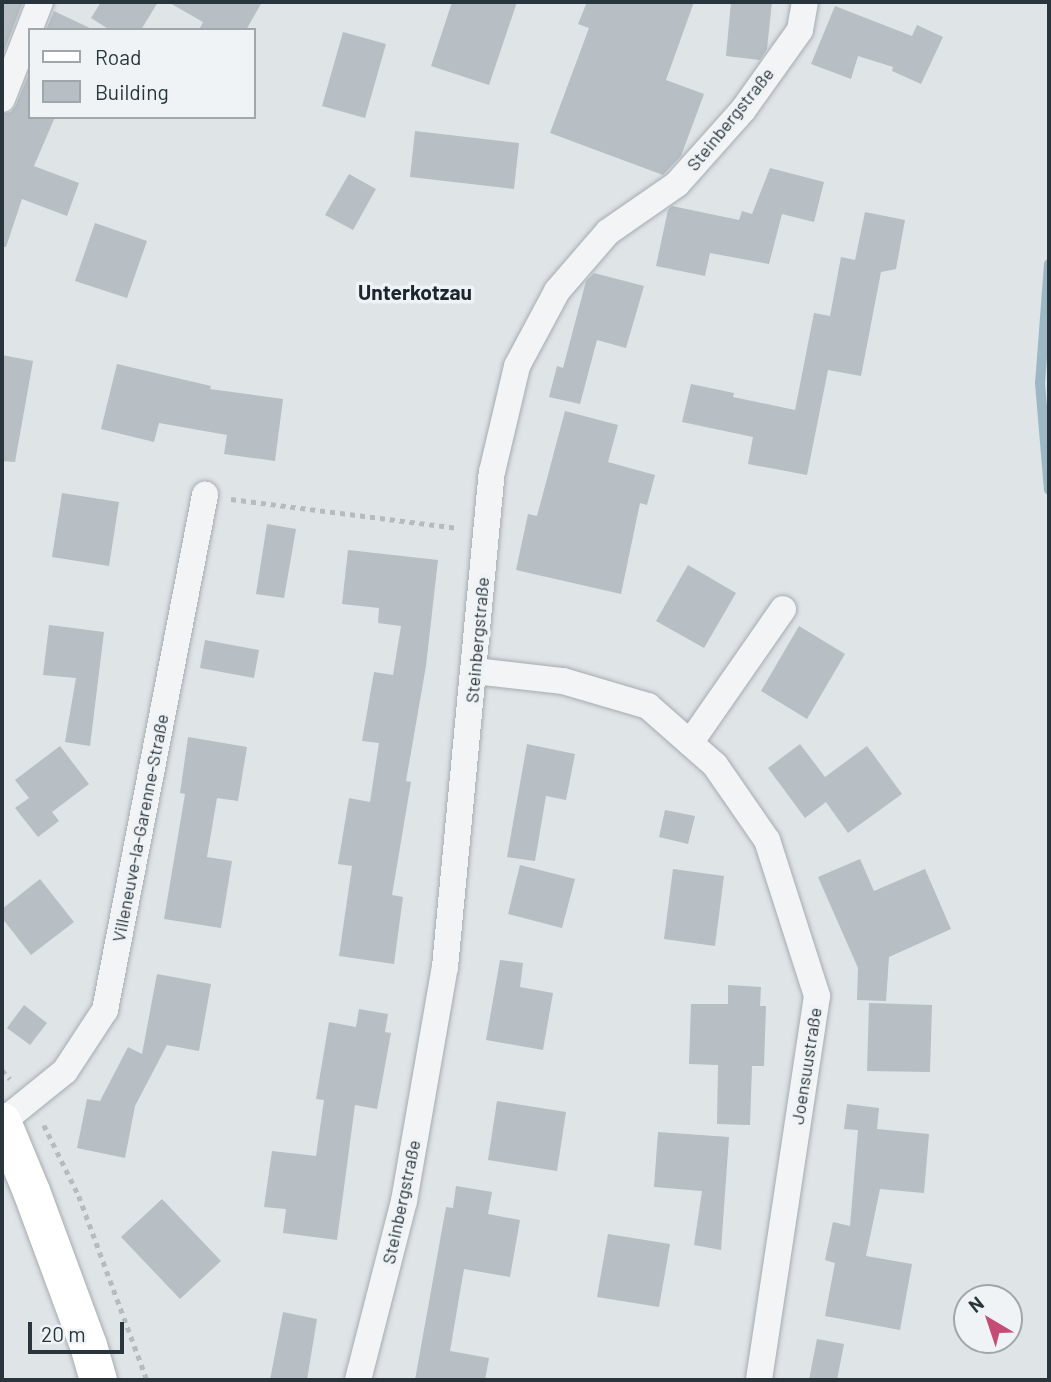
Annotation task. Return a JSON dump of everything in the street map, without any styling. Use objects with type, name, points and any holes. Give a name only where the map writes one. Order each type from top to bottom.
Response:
[{"type":"main road","points":[[11,1114],[89,1345],[98,1380]]},
{"type":"street","points":[[30,28],[40,2]]},
{"type":"street","name":"Steinbergstraße","points":[[358,1380],[404,1201],[445,967],[492,472],[517,366],[557,291],[608,232],[677,184],[743,110],[800,30],[805,2]]},
{"type":"street","points":[[2,99],[28,33]]},
{"type":"street","name":"Villeneuve-la-Garenne-Straße","points":[[11,1114],[65,1071],[105,1010],[205,495]]},
{"type":"street","points":[[691,743],[783,610]]},
{"type":"street","name":"Joensuustraße","points":[[475,671],[564,681],[649,706],[715,765],[767,840],[817,996],[759,1380]]},
{"type":"path","points":[[205,495],[487,532]]},
{"type":"path","points":[[2,1070],[11,1114],[79,1196],[147,1380]]},
{"type":"building","points":[[2,2],[23,2],[2,56]]},
{"type":"building","points":[[101,2],[158,2],[142,28],[107,28],[91,18]]},
{"type":"building","points":[[168,2],[262,2],[247,28],[200,28],[203,22]]},
{"type":"building","points":[[452,2],[517,2],[489,85],[431,66]]},
{"type":"building","points":[[587,2],[694,2],[666,80],[704,94],[681,156],[663,175],[550,133],[589,28],[578,24]]},
{"type":"building","points":[[731,2],[772,2],[767,49],[760,60],[726,56]]},
{"type":"building","points":[[835,6],[912,36],[917,25],[943,37],[921,84],[892,71],[893,67],[858,56],[851,79],[811,64]]},
{"type":"building","points":[[54,11],[90,28],[47,28]]},
{"type":"building","points":[[343,32],[386,44],[365,118],[322,106]]},
{"type":"building","points":[[28,76],[28,119],[54,119],[34,166],[79,183],[67,216],[22,199],[6,247],[2,247],[2,114],[11,112]]},
{"type":"building","points":[[415,131],[519,143],[514,189],[410,177]]},
{"type":"building","points":[[770,168],[824,182],[814,222],[782,214],[769,264],[710,253],[705,276],[656,266],[668,210],[672,206],[739,220],[742,211],[752,214]]},
{"type":"building","points":[[349,174],[376,189],[353,230],[325,215]]},
{"type":"building","points":[[865,212],[905,220],[896,269],[881,272],[861,376],[828,370],[807,475],[748,464],[753,437],[682,422],[691,384],[734,393],[733,397],[795,410],[814,313],[830,316],[841,257],[855,260]]},
{"type":"building","points":[[95,223],[147,241],[127,298],[75,281]]},
{"type":"building","points":[[594,273],[644,286],[626,348],[597,340],[580,404],[549,397],[557,366],[563,368],[586,281]]},
{"type":"building","points":[[2,355],[33,361],[15,462],[2,461]]},
{"type":"building","points":[[117,364],[211,386],[210,389],[283,399],[275,461],[224,454],[227,435],[159,423],[154,442],[101,429]]},
{"type":"building","points":[[565,411],[618,425],[608,462],[655,475],[647,505],[640,503],[621,594],[516,570],[528,514],[537,516]]},
{"type":"building","points":[[62,493],[119,502],[109,566],[52,557]]},
{"type":"building","points":[[267,524],[296,529],[284,598],[256,594]]},
{"type":"building","points":[[348,550],[438,560],[426,666],[406,781],[411,782],[392,895],[403,897],[394,964],[339,956],[352,866],[338,864],[349,798],[370,802],[379,743],[362,741],[374,672],[393,675],[401,626],[378,623],[379,608],[342,604]]},
{"type":"building","points":[[688,565],[736,593],[704,648],[656,621]]},
{"type":"building","points":[[49,625],[104,632],[90,746],[65,742],[76,678],[43,675]]},
{"type":"building","points":[[799,626],[845,654],[807,719],[761,691]]},
{"type":"building","points":[[205,640],[259,650],[254,678],[200,668]]},
{"type":"building","points":[[188,737],[247,747],[238,801],[217,798],[207,857],[232,861],[221,928],[164,919],[185,794],[180,793]]},
{"type":"building","points":[[527,744],[575,754],[566,800],[546,796],[535,861],[507,857]]},
{"type":"building","points":[[800,744],[825,777],[867,746],[902,794],[848,833],[826,802],[805,818],[768,768]]},
{"type":"building","points":[[60,746],[89,784],[52,812],[59,821],[38,837],[15,808],[29,798],[15,780]]},
{"type":"building","points":[[665,810],[695,816],[688,844],[659,837]]},
{"type":"building","points":[[860,859],[874,891],[925,869],[951,929],[889,957],[886,1001],[857,1000],[858,968],[818,877]]},
{"type":"building","points":[[520,865],[575,879],[562,928],[508,914]]},
{"type":"building","points":[[673,869],[724,876],[715,946],[664,939]]},
{"type":"building","points":[[40,879],[74,922],[31,955],[2,918],[2,909]]},
{"type":"building","points":[[500,960],[523,963],[520,987],[553,993],[543,1050],[486,1040]]},
{"type":"building","points":[[157,974],[211,984],[199,1051],[167,1045],[135,1106],[125,1158],[77,1148],[87,1099],[100,1101],[128,1047],[142,1054]]},
{"type":"building","points":[[728,985],[761,987],[760,1006],[766,1006],[764,1066],[752,1066],[750,1125],[717,1124],[718,1065],[689,1064],[691,1004],[728,1004]]},
{"type":"building","points":[[869,1003],[932,1005],[930,1072],[867,1071]]},
{"type":"building","points":[[24,1005],[47,1023],[30,1045],[7,1028]]},
{"type":"building","points":[[359,1009],[388,1014],[385,1032],[391,1033],[377,1109],[355,1105],[337,1240],[283,1233],[286,1209],[264,1207],[272,1151],[316,1156],[324,1100],[316,1099],[329,1022],[356,1027]]},
{"type":"building","points":[[497,1101],[566,1112],[557,1171],[488,1160]]},
{"type":"building","points":[[847,1104],[879,1108],[877,1129],[929,1134],[924,1193],[880,1189],[866,1256],[912,1264],[900,1330],[825,1316],[835,1263],[825,1260],[833,1222],[850,1226],[858,1130],[844,1129]]},
{"type":"building","points":[[658,1132],[729,1137],[721,1250],[694,1245],[702,1191],[654,1187]]},
{"type":"building","points":[[456,1186],[492,1192],[488,1214],[520,1220],[510,1277],[464,1269],[450,1351],[489,1358],[485,1380],[415,1380],[446,1207],[453,1208]]},
{"type":"building","points":[[162,1199],[221,1261],[180,1299],[121,1237]]},
{"type":"building","points":[[608,1234],[670,1244],[659,1307],[597,1297]]},
{"type":"building","points":[[283,1312],[317,1319],[307,1380],[270,1380]]},
{"type":"building","points":[[817,1339],[844,1344],[837,1380],[809,1380]]},
{"type":"waterway","points":[[1049,264],[1040,383],[1049,490]]},
{"type":"district","name":"Unterkotzau","points":[[415,292]]}]
